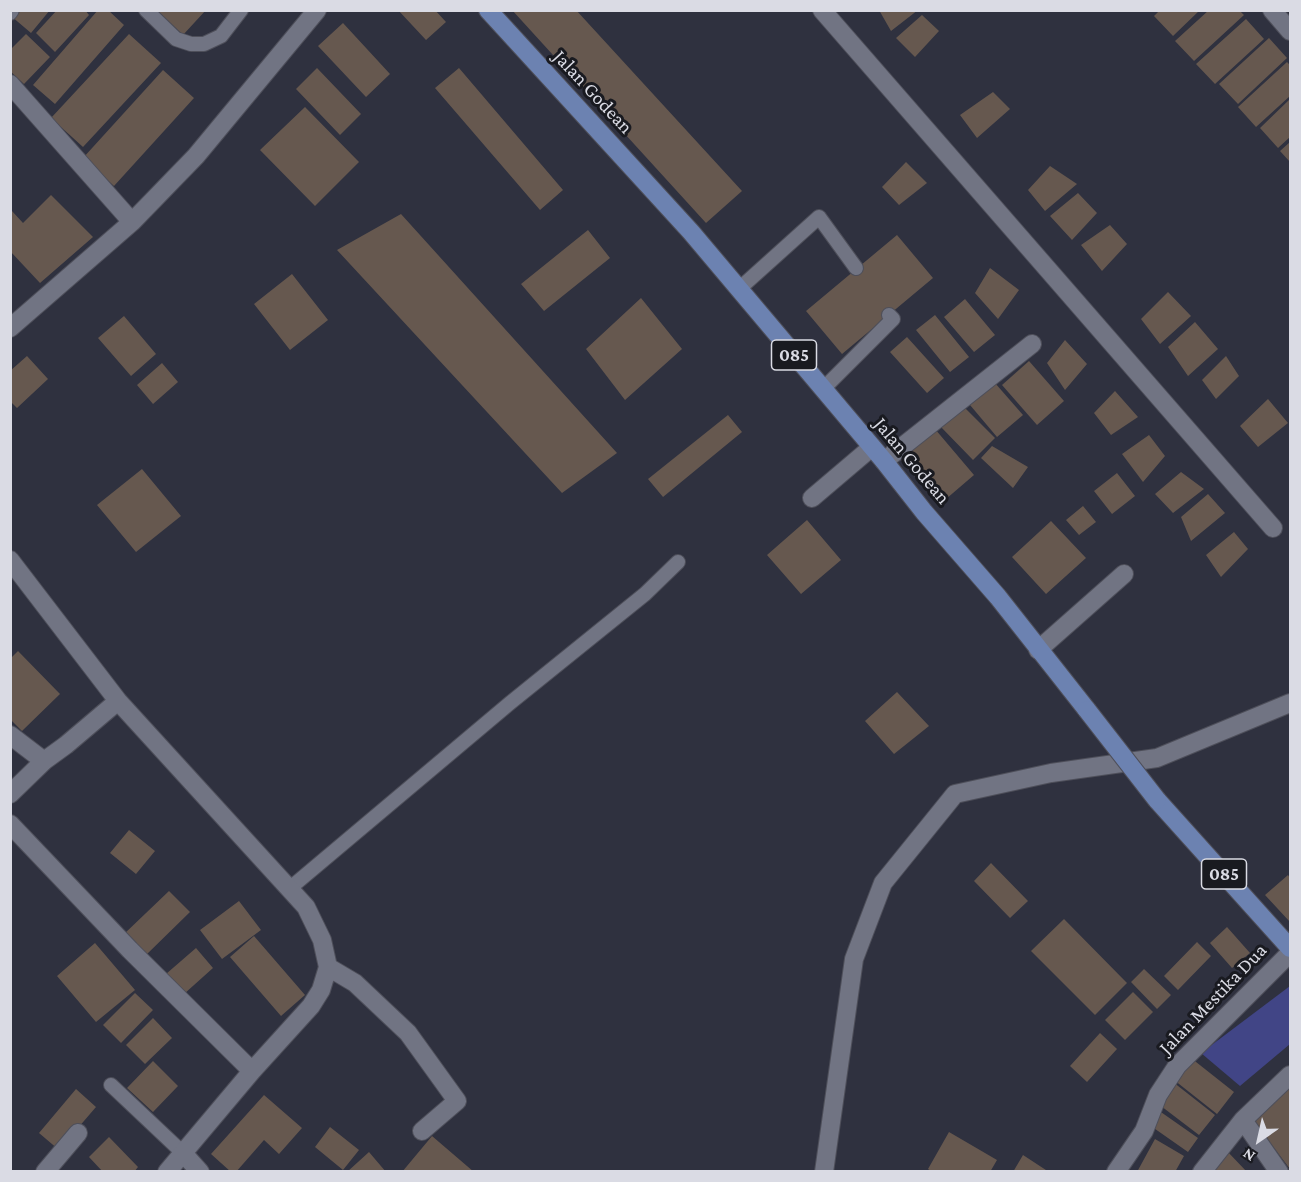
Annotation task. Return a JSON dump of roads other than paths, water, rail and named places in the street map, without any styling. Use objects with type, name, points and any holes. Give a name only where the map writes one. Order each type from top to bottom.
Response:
[{"type":"main road","name":"Jalan Godean","points":[[488,10],[692,232],[885,461],[924,512],[998,597],[1158,800],[1290,948]]},
{"type":"street","points":[[10,328],[132,222],[196,156],[317,10]]},
{"type":"street","points":[[822,10],[1274,528]]},
{"type":"street","points":[[1272,10],[1290,31]]},
{"type":"street","points":[[10,84],[132,222]]},
{"type":"street","points":[[885,461],[1032,344]]},
{"type":"street","points":[[812,498],[872,447]]},
{"type":"street","points":[[10,560],[118,701],[306,907],[322,940],[328,967],[321,990],[311,1006],[252,1071],[167,1172]]},
{"type":"street","points":[[1038,650],[1124,574]]},
{"type":"street","points":[[10,794],[44,760],[66,745],[118,701]]},
{"type":"street","points":[[824,1172],[854,959],[883,883],[955,794],[1051,774],[1157,758],[1290,704]]},
{"type":"street","points":[[10,735],[44,760]]},
{"type":"street","points":[[10,824],[130,950],[252,1071]]},
{"type":"street","name":"Jalan Mestika Dua","points":[[1116,1172],[1144,1131],[1158,1095],[1177,1066],[1290,953]]},
{"type":"street","points":[[328,967],[355,983],[408,1033],[457,1101],[422,1131]]},
{"type":"street","points":[[1202,1172],[1243,1120],[1290,1075]]},
{"type":"street","points":[[1243,1120],[1279,1172]]},
{"type":"street","points":[[45,1172],[78,1133]]},
{"type":"street","points":[[183,1153],[200,1172]]},
{"type":"lane","points":[[146,10],[176,39],[191,45],[204,44],[221,36],[241,10]]},
{"type":"lane","points":[[739,289],[819,217],[856,268]]},
{"type":"lane","points":[[823,389],[893,319],[889,315]]},
{"type":"lane","points":[[289,889],[510,703],[645,594],[678,562]]},
{"type":"lane","points":[[111,1085],[183,1153]]}]
